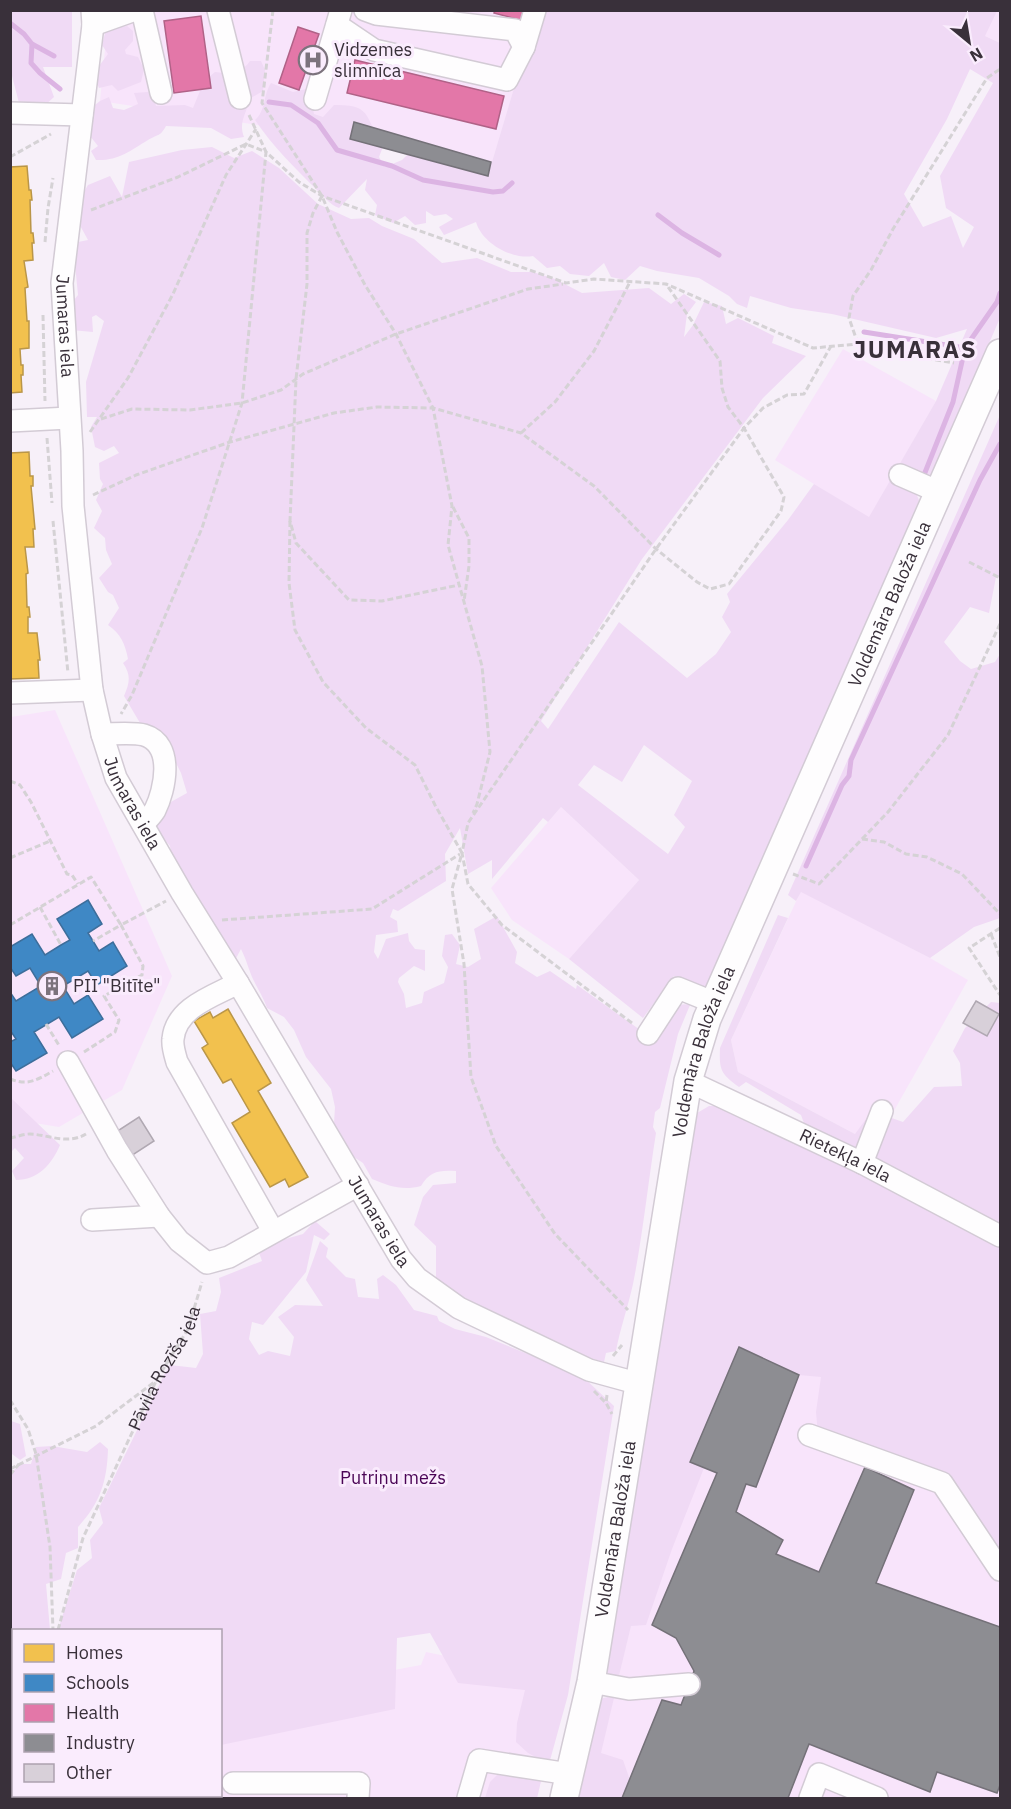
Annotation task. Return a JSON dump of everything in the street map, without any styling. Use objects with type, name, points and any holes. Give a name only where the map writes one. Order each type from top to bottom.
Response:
[{"type":"main road","name":"Voldemāra Baloža iela","points":[[567,1786],[591,1682],[688,1081],[707,1019],[1000,353]]},
{"type":"street","points":[[93,18],[135,10]]},
{"type":"street","points":[[142,10],[161,93]]},
{"type":"street","points":[[218,10],[240,98]]},
{"type":"street","points":[[365,10],[376,14],[515,30],[524,47]]},
{"type":"street","points":[[315,99],[339,18],[374,50],[507,80],[524,47],[535,10]]},
{"type":"street","name":"Jumaras iela","points":[[93,18],[62,283],[73,506],[92,690],[110,734],[116,778],[401,1259],[417,1278],[459,1308],[589,1370],[640,1384]]},
{"type":"street","points":[[10,113],[82,115]]},
{"type":"street","points":[[10,421],[69,418]]},
{"type":"street","points":[[900,475],[939,492]]},
{"type":"street","points":[[10,693],[92,690]]},
{"type":"street","points":[[110,734],[145,735],[155,742],[162,753],[166,774],[163,789],[154,811],[143,824]]},
{"type":"street","points":[[238,983],[197,1005],[181,1017],[175,1025],[172,1041],[177,1062],[273,1231]]},
{"type":"street","points":[[648,1034],[678,988],[715,1003]]},
{"type":"street","points":[[68,1062],[117,1150],[159,1216],[179,1241],[207,1263],[229,1257],[358,1185]]},
{"type":"street","name":"Rietekļa iela","points":[[688,1081],[862,1163],[1000,1236]]},
{"type":"street","points":[[862,1163],[882,1111]]},
{"type":"street","points":[[92,1220],[159,1216]]},
{"type":"street","points":[[809,1435],[942,1483],[1000,1570]]},
{"type":"street","points":[[591,1682],[629,1689],[689,1684]]},
{"type":"street","points":[[468,1798],[479,1760],[567,1786]]},
{"type":"street","points":[[810,1798],[819,1774],[877,1798]]},
{"type":"street","points":[[233,1783],[359,1783],[358,1798]]},
{"type":"path","points":[[273,10],[262,103],[322,196],[337,232],[365,285],[396,334],[433,408],[452,506],[448,545],[482,666],[490,752],[477,804],[468,823],[452,890],[464,964],[471,1077],[496,1146],[555,1234],[632,1314]]},
{"type":"path","points":[[858,344],[849,318],[853,296],[987,78],[1000,69]]},
{"type":"path","points":[[110,734],[132,695],[202,528],[242,403],[266,152],[240,98]]},
{"type":"path","points":[[72,451],[101,419],[128,378],[173,294],[226,175],[256,129]]},
{"type":"path","points":[[10,157],[55,132]]},
{"type":"path","points":[[68,218],[178,177],[246,144],[266,152],[299,182],[322,196],[566,283]]},
{"type":"path","points":[[322,196],[313,213],[307,233],[308,284],[296,379],[289,583],[295,630],[323,682],[366,728],[415,765],[462,853],[468,884],[502,925],[648,1034]]},
{"type":"path","points":[[101,419],[132,409],[190,410],[242,403],[281,390],[303,374],[396,334],[528,289],[594,279],[666,284],[813,348],[858,344],[954,363]]},
{"type":"path","points":[[521,433],[555,402],[594,351],[630,282]]},
{"type":"path","points":[[73,506],[136,475],[230,442],[334,413],[377,407],[433,408],[521,433],[594,486],[656,549],[697,582],[710,589],[729,584],[781,511],[784,497],[744,428],[728,407],[722,388],[720,361],[666,284]]},
{"type":"path","points":[[468,823],[656,549],[744,428],[763,408],[787,395],[804,394],[831,346]]},
{"type":"path","points":[[452,506],[469,538],[469,566],[464,603]]},
{"type":"path","points":[[290,521],[296,543],[349,600],[382,601],[459,585]]},
{"type":"path","points":[[969,562],[1000,578]]},
{"type":"path","points":[[791,874],[819,884],[888,812],[948,735],[1000,624]]},
{"type":"path","points":[[10,781],[20,785],[67,874],[72,875],[78,884]]},
{"type":"path","points":[[862,839],[884,842],[906,854],[927,857],[962,874],[1000,914]]},
{"type":"path","points":[[10,858],[50,841]]},
{"type":"path","points":[[200,922],[372,909],[462,853]]},
{"type":"path","points":[[10,925],[91,877],[143,966],[142,975],[104,996],[119,1020],[115,1032],[36,1081],[23,1084],[10,1079]]},
{"type":"path","points":[[93,941],[166,902]]},
{"type":"path","points":[[40,907],[62,945]]},
{"type":"path","points":[[1000,928],[969,948],[1000,995]]},
{"type":"path","points":[[991,934],[1000,957]]},
{"type":"path","points":[[46,1024],[68,1062]]},
{"type":"path","points":[[10,1138],[28,1134],[52,1139],[76,1140],[103,1124]]},
{"type":"path","name":"Pāvila Rozīša iela","points":[[58,1629],[83,1538],[157,1379],[188,1329],[207,1263]]},
{"type":"path","points":[[10,1469],[96,1426],[157,1379]]},
{"type":"path","points":[[10,1400],[28,1429],[36,1454],[50,1547],[53,1629]]},
{"type":"path","points":[[10,1475],[21,1463]]},
{"type":"shaded area","name":"Vidzemes slimnīca","points":[[155,10],[537,11],[488,176],[349,139],[100,101],[108,19]]},
{"type":"shaded area","points":[[935,10],[1000,11],[1000,43],[985,36]]},
{"type":"shaded area","points":[[843,349],[936,401],[869,518],[775,460]]},
{"type":"shaded area","points":[[55,710],[172,976],[122,1090],[59,1127],[16,1120],[11,1111],[11,717]]},
{"type":"shaded area","points":[[561,807],[639,880],[569,959],[512,920],[491,888]]},
{"type":"shaded area","points":[[801,891],[968,980],[891,1116],[855,1134],[738,1072],[731,1040]]},
{"type":"shaded area","points":[[698,1137],[1000,1268],[1000,1798],[590,1798],[656,1518]]},
{"type":"shaded area","points":[[573,1645],[537,1798],[55,1798],[222,1797],[222,1702],[421,1665],[426,1652],[460,1659]]},
{"type":"green space","points":[[10,11],[72,11],[72,67],[43,67],[54,97],[43,107],[19,103],[11,72]]},
{"type":"green space","points":[[537,11],[997,11],[985,36],[1000,43],[1000,318],[935,468],[929,477],[914,489],[919,500],[812,754],[708,989],[698,991],[674,976],[643,1018],[569,959],[639,880],[561,807],[548,822],[543,818],[492,879],[492,860],[468,874],[460,828],[445,854],[446,881],[398,911],[393,909],[390,917],[397,921],[398,932],[376,935],[374,952],[378,959],[386,939],[408,933],[409,941],[415,949],[425,950],[425,971],[414,966],[399,978],[398,982],[404,994],[406,1008],[422,1003],[424,992],[444,983],[448,967],[442,956],[445,935],[452,934],[460,945],[456,964],[468,967],[481,959],[474,929],[497,916],[517,952],[515,963],[537,977],[550,971],[576,989],[577,985],[650,1037],[672,1010],[684,1004],[690,1005],[678,1034],[660,1108],[655,1112],[653,1127],[656,1133],[631,1293],[616,1351],[606,1353],[604,1362],[581,1356],[457,1296],[436,1281],[436,1246],[414,1225],[423,1197],[433,1185],[456,1183],[456,1171],[436,1172],[428,1177],[421,1186],[396,1187],[372,1179],[363,1163],[345,1151],[334,1123],[335,1107],[331,1089],[306,1057],[294,1030],[284,1017],[267,1008],[241,949],[234,962],[172,861],[170,846],[151,824],[169,803],[187,793],[173,757],[143,728],[124,696],[129,679],[123,663],[128,659],[127,654],[119,636],[108,625],[119,608],[113,595],[108,592],[99,578],[112,564],[106,550],[105,538],[94,528],[102,511],[96,500],[103,484],[100,479],[99,463],[119,453],[114,446],[104,451],[95,447],[91,427],[97,417],[87,417],[86,382],[104,321],[96,315],[92,317],[93,332],[71,330],[70,305],[78,295],[73,243],[88,240],[77,220],[82,195],[88,185],[110,176],[122,197],[129,162],[182,150],[212,147],[234,158],[252,151],[279,168],[318,204],[351,219],[369,218],[414,239],[442,263],[477,258],[511,272],[533,272],[555,279],[582,293],[649,288],[671,304],[684,294],[696,302],[687,314],[684,337],[693,325],[704,302],[722,306],[726,324],[738,318],[774,336],[772,343],[806,356],[763,398],[642,559],[541,721],[548,729],[619,622],[687,678],[716,654],[731,632],[722,617],[730,602],[727,594],[788,520],[814,484],[869,517],[936,401],[967,329],[936,338],[832,314],[791,308],[750,296],[747,308],[737,304],[729,296],[699,278],[640,266],[625,280],[611,277],[604,263],[589,276],[570,274],[560,266],[547,268],[533,256],[525,257],[507,253],[484,237],[476,222],[444,235],[439,227],[453,219],[446,214],[434,216],[426,211],[426,223],[415,225],[405,216],[393,223],[375,215],[377,205],[365,190],[367,179],[339,208],[328,201],[293,166],[255,120],[261,112],[271,83],[293,92],[306,89],[313,91],[314,114],[323,117],[334,105],[347,105],[362,111],[384,144],[379,157],[385,167],[402,160],[413,149],[492,162]],"holes":[[[970,69],[993,83],[940,176],[946,208],[974,227],[963,248],[951,216],[923,227],[904,194],[947,119]],[[644,745],[692,781],[674,815],[685,827],[668,854],[578,785],[594,765],[622,782]]]},
{"type":"green space","points":[[127,26],[133,31],[133,41],[125,50],[126,54],[138,57],[144,69],[141,82],[118,91],[112,85],[99,88],[93,74],[108,54],[102,45],[106,29]]},
{"type":"green space","points":[[250,61],[261,61],[265,70],[263,91],[249,99],[242,122],[244,137],[231,139],[211,128],[166,126],[160,134],[124,154],[111,159],[96,160],[91,151],[98,146],[86,131],[90,109],[100,101],[109,97],[113,108],[124,110],[138,104],[134,93],[148,92],[154,97],[156,106],[185,105],[193,108],[204,81],[215,72],[239,71]]},
{"type":"green space","points":[[1000,415],[1000,578],[996,577],[989,613],[970,607],[944,642],[960,661],[971,669],[995,662],[1000,654],[1000,918],[974,927],[930,958],[801,892],[796,901],[788,895]]},
{"type":"green space","points":[[778,915],[788,918],[731,1040],[738,1072],[855,1134],[872,1111],[903,1122],[934,1087],[962,1086],[960,1063],[953,1051],[965,1028],[991,1002],[1000,1003],[1000,1230],[805,1126],[801,1115],[746,1082],[739,1087],[722,1071],[720,1048]]},
{"type":"green space","points":[[11,1098],[60,1145],[43,1170],[31,1177],[16,1180],[12,1171],[24,1158],[15,1148],[11,1152]]},
{"type":"green space","points":[[709,1106],[723,1106],[1000,1245],[1000,1564],[944,1480],[818,1435],[816,1412],[821,1377],[799,1375],[739,1347],[690,1461],[704,1468],[672,1549],[646,1625],[631,1626],[618,1680],[610,1677],[606,1670],[692,1116]]},
{"type":"green space","name":"Putriņu mežs","points":[[315,1221],[330,1234],[324,1240],[314,1235],[306,1272],[263,1325],[252,1322],[249,1339],[259,1355],[268,1351],[290,1356],[294,1337],[278,1317],[295,1305],[323,1306],[306,1280],[320,1241],[328,1248],[326,1257],[346,1277],[355,1279],[358,1297],[379,1299],[377,1279],[383,1275],[396,1285],[414,1310],[437,1316],[439,1321],[455,1329],[486,1337],[582,1376],[614,1406],[568,1695],[549,1764],[528,1753],[516,1742],[517,1723],[525,1690],[458,1683],[430,1633],[397,1638],[395,1709],[222,1745],[222,1629],[58,1629],[77,1570],[92,1558],[90,1540],[103,1523],[99,1508],[164,1375],[170,1365],[196,1368],[203,1354],[200,1314],[216,1311],[221,1292],[219,1278],[262,1261],[257,1247],[303,1234]]},
{"type":"green space","points":[[11,1421],[20,1424],[26,1456],[20,1460],[12,1454]]},
{"type":"green space","points":[[100,1442],[108,1449],[104,1482],[92,1509],[78,1527],[78,1548],[66,1553],[61,1579],[46,1584],[50,1629],[12,1629],[12,1797],[83,1798],[11,1798],[11,1473],[20,1464],[31,1464],[36,1447],[52,1446],[87,1452]]},
{"type":"green space","points":[[603,1698],[614,1698],[601,1753],[623,1760],[630,1780],[622,1798],[576,1798],[598,1704]]},
{"type":"green space","points":[[499,1773],[541,1781],[537,1798],[485,1798],[490,1782]]},
{"type":"building: Homes","points":[[27,166],[32,200],[30,200],[31,233],[33,233],[34,243],[32,243],[33,260],[24,261],[28,287],[25,288],[29,348],[20,349],[21,365],[23,365],[22,392],[10,393],[10,167]]},
{"type":"building: Homes","points":[[29,452],[30,476],[33,476],[33,486],[31,486],[35,529],[33,529],[34,547],[25,547],[28,573],[26,574],[27,607],[29,607],[30,617],[28,617],[28,633],[37,633],[39,678],[10,679],[10,453]]},
{"type":"building: Homes","points":[[228,1009],[271,1083],[258,1091],[308,1177],[289,1187],[285,1179],[270,1187],[232,1123],[250,1112],[231,1079],[223,1083],[202,1048],[208,1044],[194,1021],[210,1012],[213,1018]]},
{"type":"building: Schools","name":"PII \"Bitīte\"","points":[[88,900],[102,924],[88,933],[99,951],[113,942],[127,966],[97,985],[88,971],[63,986],[74,1004],[88,995],[103,1019],[72,1038],[59,1017],[34,1032],[47,1053],[16,1071],[10,1062],[10,1042],[16,1039],[10,1030],[10,992],[16,1001],[41,986],[30,968],[16,976],[10,967],[10,947],[32,934],[45,955],[70,940],[57,919]]},
{"type":"building: Health","points":[[495,10],[527,10],[524,21],[494,13]]},
{"type":"building: Health","points":[[201,16],[211,88],[174,93],[164,21]]},
{"type":"building: Health","points":[[298,27],[319,34],[299,90],[279,83]]},
{"type":"building: Health","points":[[355,60],[504,96],[496,129],[347,93]]},
{"type":"building: Industry","points":[[354,122],[491,162],[488,176],[350,139]]},
{"type":"building: Industry","points":[[739,1347],[799,1375],[756,1487],[746,1484],[736,1512],[783,1540],[776,1554],[819,1572],[865,1467],[914,1490],[876,1583],[1000,1627],[1000,1785],[997,1793],[937,1772],[930,1792],[809,1744],[788,1798],[622,1798],[662,1700],[681,1705],[694,1671],[676,1638],[652,1625],[717,1473],[690,1462]]},
{"type":"building: Industry","points":[[82,1797],[158,1797],[158,1798]]},
{"type":"building: Other","points":[[976,1001],[999,1014],[987,1036],[963,1023]]},
{"type":"building: Other","points":[[139,1117],[154,1141],[131,1156],[116,1132]]},
{"type":"waterway","points":[[10,23],[32,44],[54,56]]},
{"type":"waterway","points":[[32,44],[31,63],[60,89]]},
{"type":"waterway","points":[[269,102],[291,105],[318,123],[337,150],[392,166],[423,180],[493,192],[503,191],[512,183]]},
{"type":"waterway","points":[[658,215],[682,233],[719,255]]},
{"type":"waterway","points":[[924,475],[953,402],[965,348],[997,302],[1000,293]]},
{"type":"waterway","points":[[864,332],[965,348]]},
{"type":"waterway","points":[[806,866],[842,785],[849,776],[851,760],[980,480],[1000,444]]},
{"type":"place","name":"Vidzemes slimnīca","points":[[313,60]]},
{"type":"place","name":"PII \"Bitīte\"","points":[[52,986]]},
{"type":"district","name":"JUMARAS","points":[[915,350]]}]
